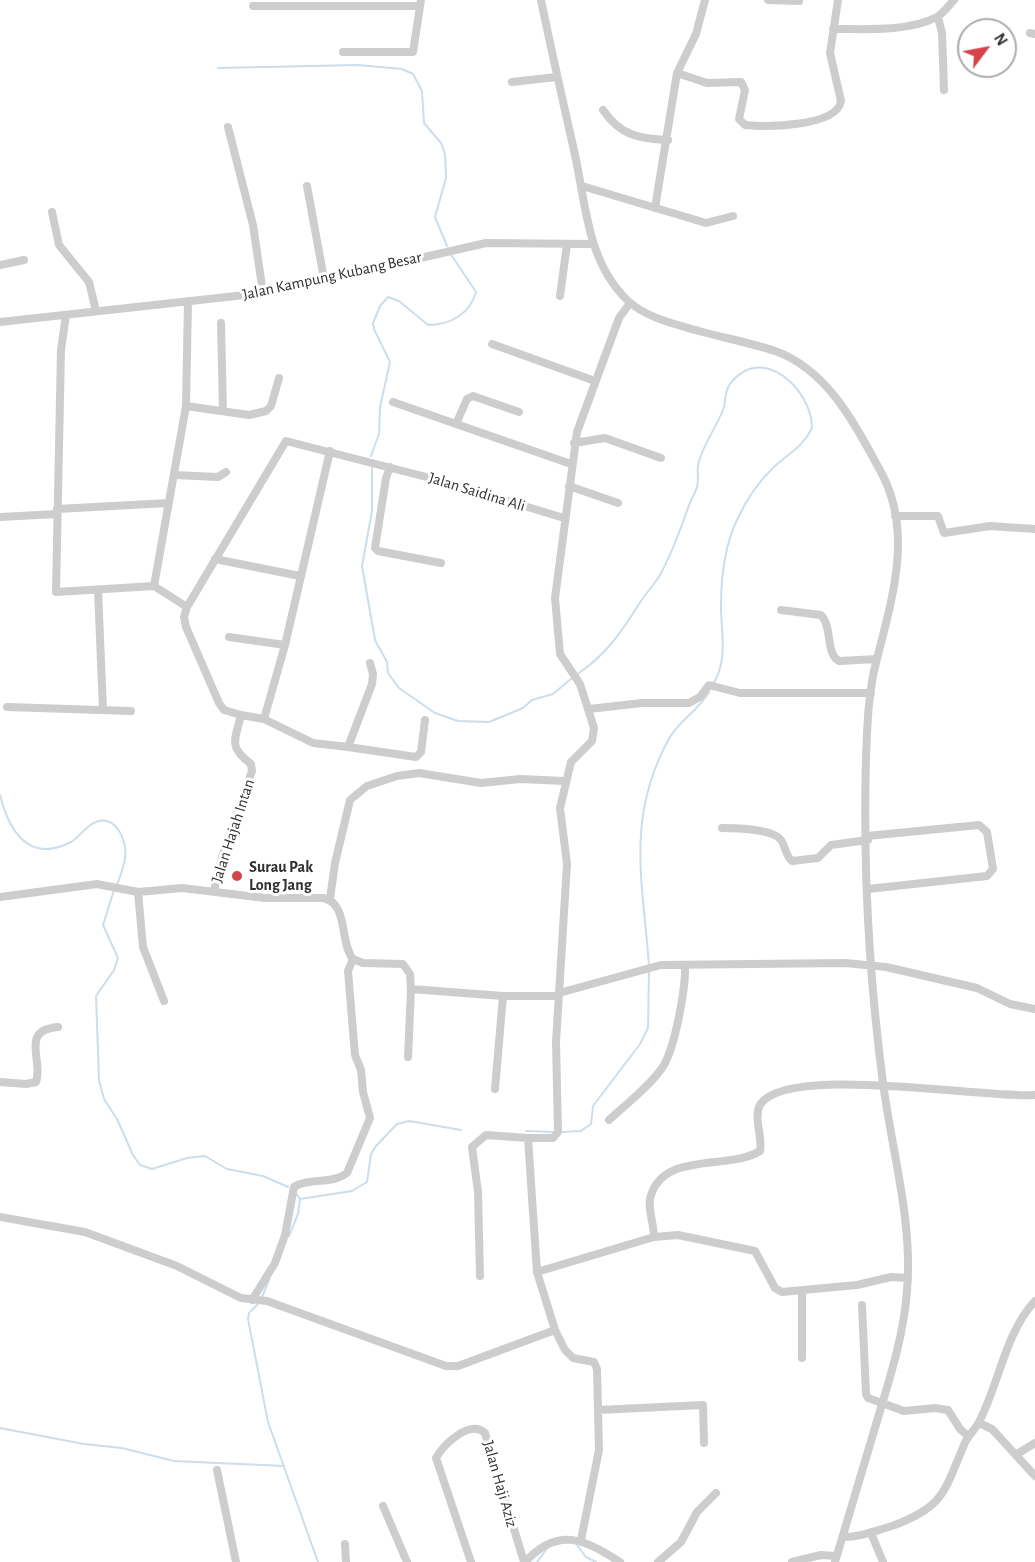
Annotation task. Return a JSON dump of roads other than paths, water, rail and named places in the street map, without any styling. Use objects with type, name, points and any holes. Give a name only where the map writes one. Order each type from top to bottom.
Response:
[{"type":"street","points":[[541,0],[556,77],[582,186],[592,244],[607,274],[630,303],[669,322],[775,351],[815,374],[829,389],[882,474],[892,498],[895,516],[897,576],[870,693],[866,766],[870,965],[883,1085],[908,1241],[908,1278],[904,1323],[882,1405],[835,1559],[821,1555],[792,1562]]},
{"type":"street","points":[[655,208],[668,140],[677,73],[696,34],[705,0]]},
{"type":"street","points":[[768,0],[799,1]]},
{"type":"street","points":[[677,73],[707,83],[741,82],[745,90],[739,119],[745,125],[798,124],[827,117],[837,111],[841,101],[830,53],[838,0]]},
{"type":"street","points":[[833,28],[895,26],[938,17],[954,0]]},
{"type":"street","points":[[253,6],[421,3],[413,51],[343,52]]},
{"type":"street","points":[[938,17],[942,33],[944,90]]},
{"type":"street","points":[[512,82],[556,77]]},
{"type":"street","points":[[603,110],[610,121],[626,134],[668,140]]},
{"type":"street","points":[[228,127],[253,225],[263,293]]},
{"type":"street","points":[[307,186],[324,279]]},
{"type":"street","points":[[582,186],[706,223],[733,216]]},
{"type":"street","points":[[52,212],[59,245],[89,282],[96,311]]},
{"type":"street","name":"Jalan Kampung Kubang Besar","points":[[0,322],[263,293],[486,243],[592,244]]},
{"type":"street","points":[[560,296],[567,244]]},
{"type":"street","points":[[0,265],[24,260]]},
{"type":"street","points":[[154,586],[186,406],[188,301]]},
{"type":"street","points":[[480,1276],[478,1192],[472,1147],[477,1140],[486,1135],[553,1138],[557,1132],[559,995],[567,864],[560,808],[571,762],[593,737],[589,709],[574,675],[560,654],[555,620],[564,518],[574,443],[619,318],[630,303]]},
{"type":"street","points":[[66,315],[61,350],[56,592],[154,586],[187,607]]},
{"type":"street","points":[[221,323],[223,411]]},
{"type":"street","points":[[492,344],[595,381]]},
{"type":"street","points":[[186,406],[249,415],[266,411],[271,406],[279,378]]},
{"type":"street","points":[[456,424],[467,399],[473,396],[519,412]]},
{"type":"street","points":[[393,402],[570,464]]},
{"type":"street","points":[[574,443],[605,438],[661,458]]},
{"type":"street","name":"Jalan Saidina Ali","points":[[215,559],[286,441],[390,467],[564,518]]},
{"type":"street","points":[[264,719],[285,645],[330,451]]},
{"type":"street","points":[[390,467],[386,478],[375,548],[378,551],[441,563]]},
{"type":"street","points":[[174,475],[218,477],[226,472]]},
{"type":"street","points":[[569,486],[618,503]]},
{"type":"street","points":[[0,517],[169,503]]},
{"type":"street","points":[[895,516],[938,516],[944,533],[990,526],[1035,529]]},
{"type":"street","points":[[300,576],[215,559],[187,607],[184,622],[224,710],[264,719],[313,743],[416,757],[421,752],[425,720]]},
{"type":"street","points":[[98,590],[103,710]]},
{"type":"street","points":[[782,610],[821,615],[828,626],[832,654],[839,661],[878,659]]},
{"type":"street","points":[[229,637],[285,645]]},
{"type":"street","points":[[348,747],[372,684],[374,674],[370,663]]},
{"type":"street","points":[[589,709],[642,703],[689,703],[700,697],[709,685],[740,693],[870,693]]},
{"type":"street","points":[[7,707],[131,711]]},
{"type":"street","name":"Jalan Hajah Intan","points":[[214,891],[222,857],[252,771],[251,764],[237,753],[235,748],[241,715]]},
{"type":"street","points":[[408,1057],[411,974],[403,964],[363,963],[353,959],[345,946],[340,914],[330,899],[335,863],[350,800],[367,786],[397,776],[419,773],[481,783],[520,779],[565,782]]},
{"type":"street","points":[[722,828],[774,835],[783,842],[786,853],[792,861],[818,858],[831,845],[867,838],[978,825],[987,832],[993,868],[987,876],[868,889]]},
{"type":"street","points":[[0,897],[83,886],[109,885],[138,892],[182,888],[275,899],[330,899]]},
{"type":"street","points":[[138,892],[143,947],[164,1001]]},
{"type":"street","points":[[259,1300],[285,1235],[294,1188],[302,1184],[337,1179],[347,1173],[357,1145],[369,1124],[361,1070],[355,1055],[348,971],[353,959]]},
{"type":"street","points":[[609,1120],[665,1065],[680,1009],[686,978],[686,964]]},
{"type":"street","points":[[411,989],[503,996],[559,995],[661,965],[870,965],[977,988],[1010,1004],[1035,1009]]},
{"type":"street","points":[[495,1089],[503,996]]},
{"type":"street","points":[[0,1082],[26,1084],[36,1082],[38,1076],[35,1043],[42,1032],[58,1027]]},
{"type":"street","points":[[654,1237],[650,1204],[658,1182],[674,1171],[695,1164],[741,1158],[760,1151],[759,1110],[765,1100],[782,1092],[804,1088],[883,1085],[1014,1096],[1035,1095]]},
{"type":"street","points":[[528,1138],[537,1272],[555,1330],[571,1357],[590,1360],[596,1364],[599,1450],[581,1540]]},
{"type":"street","points":[[0,1217],[85,1232],[177,1266],[241,1298],[259,1300],[451,1366],[555,1330]]},
{"type":"street","points":[[537,1272],[654,1237],[678,1235],[755,1251],[778,1291],[802,1292],[857,1285],[891,1277],[908,1278]]},
{"type":"street","points":[[802,1292],[802,1358]]},
{"type":"street","points":[[843,1537],[871,1533],[921,1515],[933,1506],[952,1476],[968,1436],[979,1423],[1014,1336],[1035,1301]]},
{"type":"street","points":[[862,1305],[866,1394],[870,1400],[907,1411],[934,1408],[948,1410],[960,1429],[968,1436]]},
{"type":"street","points":[[598,1410],[703,1405],[704,1443]]},
{"type":"street","points":[[979,1423],[992,1429],[1035,1476]]},
{"type":"street","name":"Jalan Haji Aziz","points":[[471,1562],[436,1458],[455,1437],[473,1428],[480,1428],[485,1433],[525,1562]]},
{"type":"street","points":[[1017,1454],[1035,1443]]},
{"type":"street","points":[[217,1470],[236,1562]]},
{"type":"street","points":[[658,1562],[681,1542],[697,1512],[716,1493]]},
{"type":"street","points":[[383,1506],[407,1562]]},
{"type":"street","points":[[871,1533],[883,1562]]},
{"type":"street","points":[[525,1562],[548,1543],[567,1539],[581,1540],[620,1562]]},
{"type":"street","points":[[345,1544],[346,1562]]},
{"type":"waterway","points":[[218,68],[358,65],[402,69],[413,74],[422,91],[424,123],[441,143],[445,154],[446,178],[435,217],[447,246]]},
{"type":"waterway","points":[[371,456],[379,434],[380,407],[390,362],[373,323],[380,306],[388,297],[399,301],[428,325],[444,323],[464,312],[476,292],[452,256]]},
{"type":"waterway","points":[[576,675],[596,660],[612,643],[660,575],[696,490],[700,458],[723,410],[730,384],[742,372],[756,368],[770,369],[783,376],[804,399],[810,413],[812,428],[800,445],[774,467],[758,485],[744,505],[733,530],[724,562],[721,606],[723,645],[721,664],[714,683]]},
{"type":"waterway","points":[[372,466],[372,511],[362,566],[375,640],[387,662],[388,673],[399,688],[435,713],[458,721],[489,722],[523,708],[532,700],[553,694],[572,678]]},
{"type":"waterway","points":[[649,966],[640,850],[647,795],[656,766],[670,737],[709,692]]},
{"type":"waterway","points":[[0,795],[15,831],[32,846],[43,849],[56,848],[71,842],[96,822],[109,822],[115,826],[125,844],[124,865],[117,885]]},
{"type":"waterway","points":[[114,890],[103,925],[118,958],[114,970],[96,996],[99,1080],[104,1099],[117,1119],[133,1155],[140,1165],[152,1169],[187,1158],[205,1156],[227,1169],[263,1176],[288,1187]]},
{"type":"waterway","points":[[561,1132],[581,1131],[591,1124],[593,1106],[640,1044],[648,1028],[649,971]]},
{"type":"waterway","points":[[300,1199],[352,1191],[367,1182],[371,1154],[397,1124],[409,1121],[461,1130]]},
{"type":"waterway","points":[[526,1131],[555,1132]]},
{"type":"waterway","points":[[289,1236],[298,1214],[300,1199],[295,1192]]},
{"type":"waterway","points":[[269,1280],[260,1302],[249,1313],[248,1319],[268,1422],[318,1562]]},
{"type":"waterway","points":[[0,1428],[84,1444],[122,1448],[174,1461],[284,1466]]},
{"type":"waterway","points":[[576,1544],[586,1557],[596,1562]]},
{"type":"waterway","points":[[537,1562],[546,1550]]},
{"type":"place","name":"Surau Pak Long Jang","points":[[237,876]]}]
